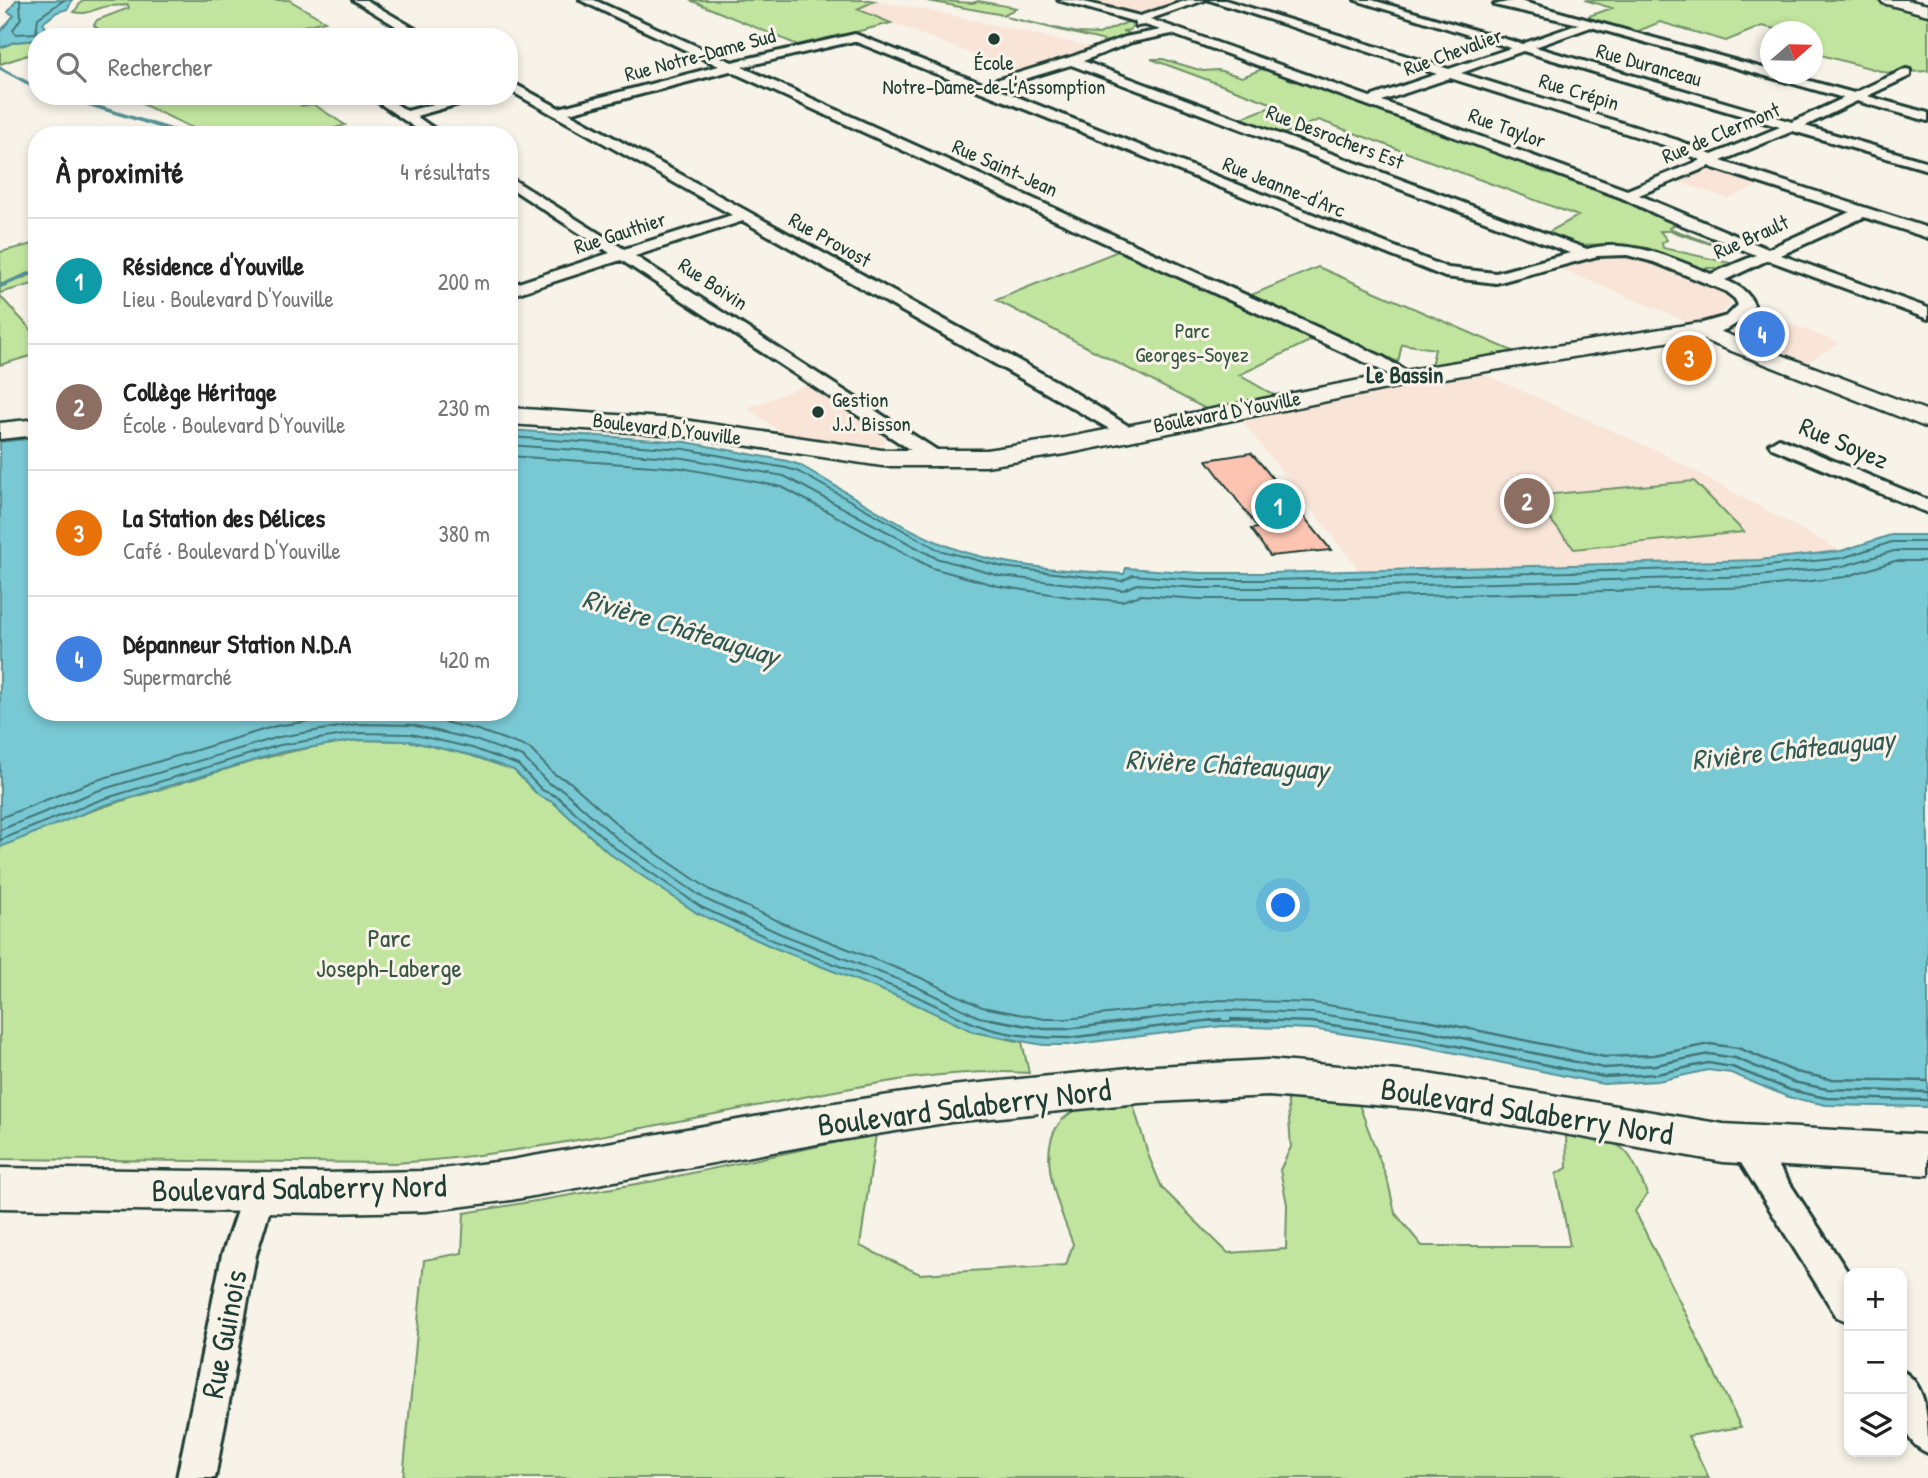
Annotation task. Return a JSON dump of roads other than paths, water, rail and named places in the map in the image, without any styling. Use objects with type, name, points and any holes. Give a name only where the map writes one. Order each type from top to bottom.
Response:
[{"type":"street","points":[[358,0],[407,28]]},
{"type":"street","name":"Rue Saint-Jean","points":[[585,0],[1370,357],[1398,371],[1405,378]]},
{"type":"street","name":"Rue Taylor","points":[[1063,0],[1175,31],[1371,101],[1627,195],[1646,206],[1928,314]]},
{"type":"street","points":[[1129,39],[1146,16],[1200,0]]},
{"type":"street","name":"Rue Crépin","points":[[1214,0],[1672,143],[1710,160],[1928,233]]},
{"type":"street","name":"Rue Duranceau","points":[[1360,0],[1928,166]]},
{"type":"street","points":[[1888,0],[1928,7]]},
{"type":"street","points":[[1904,0],[1928,7]]},
{"type":"street","points":[[1534,10],[1928,117]]},
{"type":"street","name":"Rue Chevalier","points":[[1371,101],[1587,24]]},
{"type":"street","points":[[982,88],[1071,61],[1129,39],[1175,31]]},
{"type":"street","name":"Rue Notre-Dame Sud","points":[[558,112],[729,66],[852,37]]},
{"type":"street","name":"Rue Jeanne-d'Arc","points":[[852,37],[1445,272],[1496,278],[1604,249],[1634,251],[1712,280]]},
{"type":"street","name":"Rue Desrochers Est","points":[[1071,61],[1583,253]]},
{"type":"street","name":"Rue de Clermont","points":[[1627,195],[1791,126],[1906,73]]},
{"type":"street","name":"Rue Provost","points":[[518,92],[1129,432]]},
{"type":"street","points":[[389,105],[422,126]]},
{"type":"street","points":[[405,115],[445,105]]},
{"type":"street","name":"Rue Boivin","points":[[518,187],[939,460]]},
{"type":"street","name":"Rue Brault","points":[[1712,280],[1863,212]]},
{"type":"street","name":"Rue Gauthier","points":[[518,288],[743,216]]},
{"type":"street","name":"Rue Brault","points":[[1698,330],[1733,320],[1746,305],[1738,292],[1712,280]]},
{"type":"street","name":"Boulevard D'Youville","points":[[518,417],[677,427],[882,458],[939,460],[1034,452],[1405,378],[1601,343],[1698,330],[1928,420]]},
{"type":"street","points":[[882,458],[898,442],[891,427]]},
{"type":"street","points":[[0,431],[28,428]]},
{"type":"street","name":"Rue Soyez","points":[[1779,444],[1928,507]]},
{"type":"street","name":"Boulevard Salaberry Nord","points":[[0,1188],[383,1193],[437,1190],[511,1180],[815,1125],[940,1106],[1125,1086],[1236,1079],[1307,1079],[1402,1088],[1633,1129],[1747,1145],[1928,1155]]},
{"type":"street","points":[[1747,1145],[1844,1297]]},
{"type":"street","name":"Rue Guinois","points":[[196,1478],[239,1255],[259,1192]]},
{"type":"street","points":[[1905,1394],[1928,1434]]},
{"type":"water","points":[[16,0],[72,0],[68,9],[57,12],[43,23],[46,28],[28,28],[28,41],[14,42],[0,48],[0,32],[14,15],[8,12]]},
{"type":"water","name":"Rivière Châteauguay","points":[[518,431],[686,442],[787,461],[800,465],[886,516],[940,543],[1007,562],[1078,571],[1124,574],[1126,568],[1200,573],[1273,573],[1759,560],[1841,551],[1891,535],[1928,535],[1928,1107],[1826,1105],[1788,1097],[1731,1073],[1708,1070],[1658,1081],[1603,1084],[1417,1045],[1312,1029],[1223,1026],[1068,1045],[1043,1045],[974,1032],[909,1001],[775,948],[697,913],[610,854],[553,802],[539,796],[514,770],[470,755],[409,741],[358,740],[282,752],[102,806],[0,847],[0,442],[28,439],[28,721],[518,721]]},
{"type":"waterway","points":[[0,68],[28,83]]},
{"type":"waterway","points":[[91,105],[159,126]]},
{"type":"waterway","points":[[0,286],[28,275]]},
{"type":"place","name":"École Notre-Dame-de-l'Assomption","points":[[994,39]]},
{"type":"place","name":"Dépanneur Station N.D.A","points":[[1762,334]]},
{"type":"place","name":"La Station des Délices","points":[[1689,358]]},
{"type":"place","name":"Gestion J.J. Bisson","points":[[818,412]]},
{"type":"place","name":"Collège Héritage","points":[[1527,501]]},
{"type":"place","name":"Résidence d'Youville","points":[[1278,506]]},
{"type":"district","name":"Le Bassin","points":[[1405,375]]},
{"type":"park label","name":"Parc Georges-Soyez","points":[[1192,343]]},
{"type":"park label","name":"Parc Joseph-Laberge","points":[[389,953]]}]
